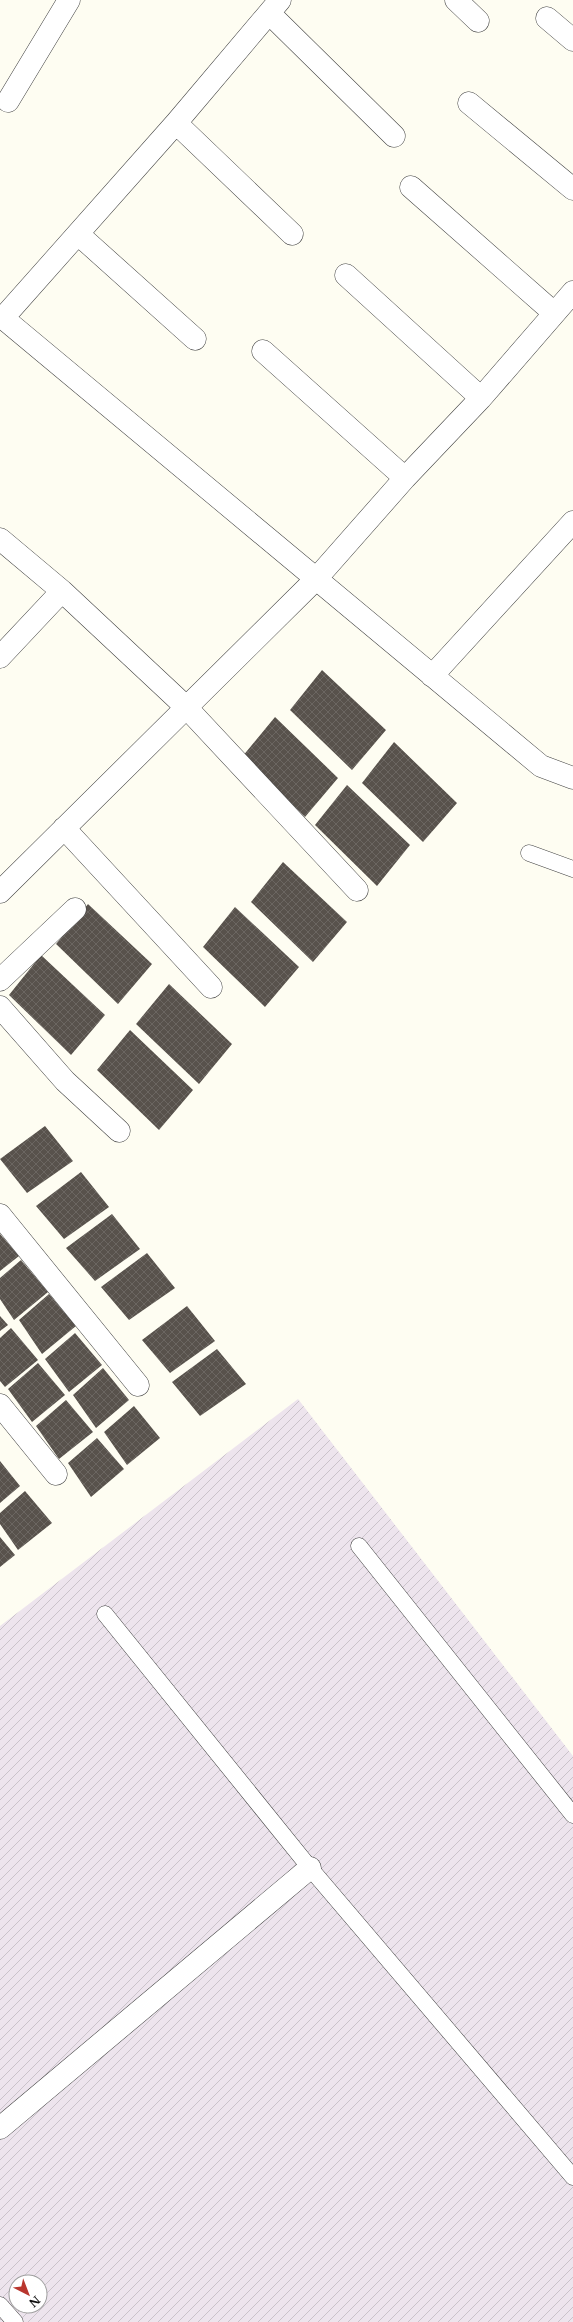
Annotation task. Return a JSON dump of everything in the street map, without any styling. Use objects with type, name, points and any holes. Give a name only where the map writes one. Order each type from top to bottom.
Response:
[{"type":"street","points":[[8,100],[69,0]]},
{"type":"street","points":[[456,0],[478,21]]},
{"type":"street","points":[[394,136],[274,7],[176,123],[78,234],[1,316],[541,766],[573,778]]},
{"type":"street","points":[[547,18],[573,40]]},
{"type":"street","points":[[469,103],[573,189]]},
{"type":"street","points":[[176,123],[292,234]]},
{"type":"street","points":[[412,187],[554,312]]},
{"type":"street","points":[[78,234],[195,339]]},
{"type":"street","points":[[346,275],[481,398]]},
{"type":"street","points":[[0,892],[316,579],[405,478],[481,398],[554,312],[573,292]]},
{"type":"street","points":[[263,350],[405,478]]},
{"type":"street","points":[[432,676],[573,522]]},
{"type":"street","points":[[0,539],[62,591],[186,707],[357,890]]},
{"type":"street","points":[[0,657],[62,591]]},
{"type":"street","points":[[64,828],[211,987]]},
{"type":"street","points":[[0,980],[75,909]]},
{"type":"street","points":[[0,1007],[65,1081],[119,1131]]},
{"type":"street","points":[[0,1216],[138,1385]]},
{"type":"street","points":[[0,1405],[56,1474]]},
{"type":"street","points":[[0,2128],[310,1868]]},
{"type":"lane","points":[[529,853],[573,869]]},
{"type":"lane","points":[[359,1546],[573,1815]]},
{"type":"lane","points":[[105,1614],[310,1868],[573,2177]]},
{"type":"lane","points":[[0,2305],[15,2322]]},
{"type":"shaded area","points":[[298,1399],[573,1756],[573,2322],[0,2322],[0,1626]]},
{"type":"building","points":[[322,670],[386,730],[352,770],[290,710]]},
{"type":"building","points":[[275,717],[338,778],[305,817],[242,757]]},
{"type":"building","points":[[394,742],[457,803],[423,842],[362,783]]},
{"type":"building","points":[[347,785],[410,845],[377,886],[315,825]]},
{"type":"building","points":[[283,862],[347,922],[313,962],[251,902]]},
{"type":"building","points":[[88,904],[152,964],[118,1004],[56,944]]},
{"type":"building","points":[[235,907],[299,967],[265,1007],[203,947]]},
{"type":"building","points":[[41,955],[105,1015],[71,1055],[9,995]]},
{"type":"building","points":[[169,984],[232,1044],[199,1084],[136,1024]]},
{"type":"building","points":[[130,1030],[193,1090],[159,1130],[97,1070]]},
{"type":"building","points":[[45,1126],[73,1161],[27,1193],[0,1159]]},
{"type":"building","points":[[81,1172],[109,1207],[64,1239],[36,1206]]},
{"type":"building","points":[[112,1214],[140,1249],[95,1281],[66,1248]]},
{"type":"building","points":[[0,1234],[19,1256],[0,1271]]},
{"type":"building","points":[[147,1253],[175,1288],[129,1320],[101,1287]]},
{"type":"building","points":[[21,1260],[48,1292],[14,1320],[0,1299],[0,1278]]},
{"type":"building","points":[[49,1294],[76,1326],[42,1354],[19,1320]]},
{"type":"building","points":[[187,1306],[215,1341],[170,1373],[142,1340]]},
{"type":"building","points":[[0,1316],[8,1325],[0,1331]]},
{"type":"building","points":[[11,1328],[38,1360],[5,1387],[0,1381],[0,1338]]},
{"type":"building","points":[[75,1333],[102,1365],[69,1392],[45,1359]]},
{"type":"building","points":[[217,1349],[246,1384],[200,1416],[172,1382]]},
{"type":"building","points":[[38,1363],[65,1395],[32,1422],[8,1389]]},
{"type":"building","points":[[103,1368],[129,1400],[96,1428],[73,1395]]},
{"type":"building","points":[[66,1400],[93,1432],[59,1459],[36,1426]]},
{"type":"building","points":[[134,1406],[160,1438],[127,1465],[104,1432]]},
{"type":"building","points":[[97,1438],[124,1469],[91,1497],[68,1463]]},
{"type":"building","points":[[0,1461],[20,1486],[0,1503]]},
{"type":"building","points":[[25,1491],[52,1523],[18,1550],[0,1524],[0,1513]]},
{"type":"building","points":[[0,1537],[15,1555],[0,1567]]}]
